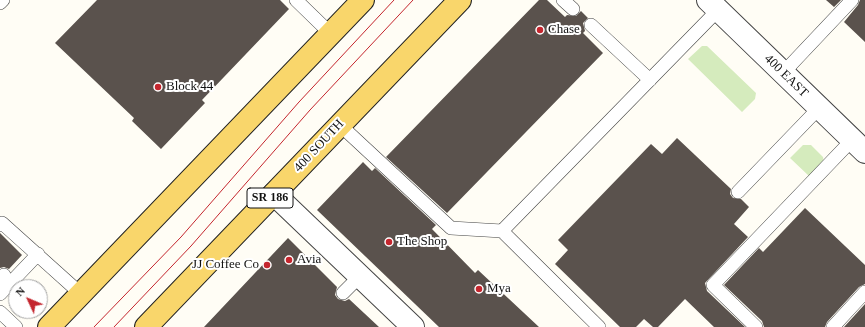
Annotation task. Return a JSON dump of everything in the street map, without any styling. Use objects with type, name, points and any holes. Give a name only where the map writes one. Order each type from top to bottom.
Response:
[{"type":"main road","points":[[49,327],[363,0]]},
{"type":"main road","name":"400 SOUTH","points":[[146,327],[339,124],[460,0]]},
{"type":"street","name":"400 EAST","points":[[713,5],[859,146]]},
{"type":"street","points":[[274,194],[413,327]]},
{"type":"lane","points":[[0,3],[3,0]]},
{"type":"lane","points":[[296,0],[331,34]]},
{"type":"lane","points":[[783,73],[852,0]]},
{"type":"lane","points":[[502,231],[650,80],[713,5]]},
{"type":"lane","points":[[591,25],[650,80]]},
{"type":"lane","points":[[738,192],[819,108]]},
{"type":"lane","points":[[339,124],[451,228],[502,231],[600,327]]},
{"type":"lane","points":[[756,327],[713,285],[859,146]]},
{"type":"lane","points":[[0,225],[2,223],[81,294]]},
{"type":"lane","points":[[0,294],[38,254]]},
{"type":"lane","points":[[343,293],[360,276]]},
{"type":"lane","points":[[833,327],[865,292]]},
{"type":"lane","points":[[0,312],[16,327]]},
{"type":"green space","points":[[702,46],[707,46],[756,93],[755,99],[742,112],[688,59]]},
{"type":"green space","points":[[803,145],[811,145],[823,157],[824,163],[810,177],[790,158]]},
{"type":"building","name":"Block 44","points":[[97,0],[280,0],[289,9],[202,100],[205,103],[161,149],[132,121],[134,118],[55,43]]},
{"type":"building","points":[[539,0],[547,0],[565,17],[567,15],[576,16],[581,11],[588,18],[583,23],[585,31],[583,33],[603,53],[447,213],[386,157]]},
{"type":"building","points":[[826,0],[841,0],[834,7]]},
{"type":"building","points":[[860,0],[865,0],[865,42],[844,22],[858,5]]},
{"type":"building","points":[[677,138],[731,189],[730,194],[733,198],[741,199],[749,207],[734,224],[748,237],[705,283],[707,291],[745,327],[714,327],[685,299],[658,327],[653,327],[644,319],[636,327],[620,327],[555,264],[568,250],[558,240],[651,144],[662,154]]},
{"type":"building","points":[[363,162],[372,171],[375,168],[436,225],[432,229],[475,273],[478,270],[539,327],[439,327],[317,210]]},
{"type":"building","points":[[805,208],[865,265],[865,284],[859,287],[827,322],[825,327],[764,327],[762,321],[724,285],[759,248],[763,252]]},
{"type":"building","points":[[0,233],[22,255],[9,269],[4,267],[0,268]]},
{"type":"building","name":"Avia","points":[[288,238],[337,287],[335,295],[338,299],[345,301],[349,299],[379,327],[204,327]]},
{"type":"building","points":[[865,304],[865,327],[844,327]]},
{"type":"tram line","points":[[94,327],[181,237],[299,102],[394,0]]},
{"type":"tram line","points":[[114,327],[191,246],[310,110],[413,0]]},
{"type":"place","name":"Chase","points":[[540,30]]},
{"type":"place","name":"Block 44","points":[[158,87]]},
{"type":"place","name":"The Shop","points":[[389,242]]},
{"type":"place","name":"Avia","points":[[289,260]]},
{"type":"place","name":"JJ Coffee Co","points":[[267,265]]},
{"type":"place","name":"Mya","points":[[479,289]]}]
